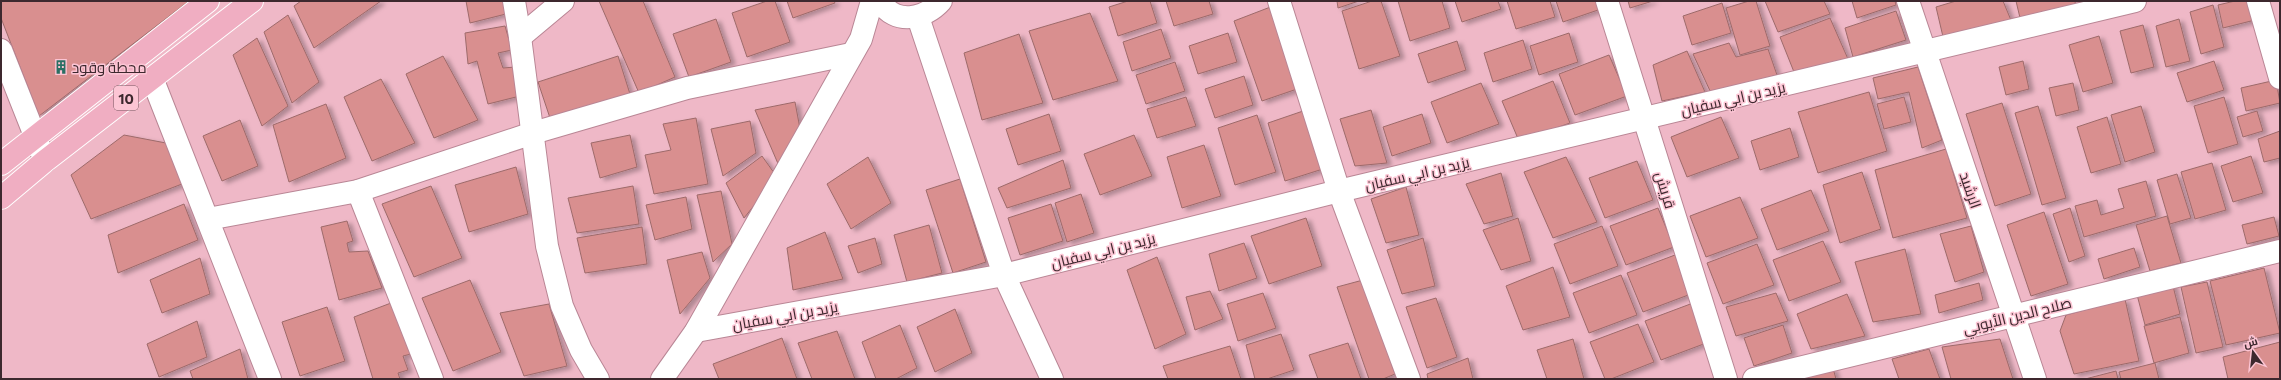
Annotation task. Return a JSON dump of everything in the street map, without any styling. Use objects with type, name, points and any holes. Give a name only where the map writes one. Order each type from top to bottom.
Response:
[{"type":"highway","name":"10","points":[[1,164],[208,1]]},
{"type":"highway","name":"10","points":[[1,198],[45,160],[252,1]]},
{"type":"street","points":[[514,1],[520,36],[547,246],[562,306],[581,350],[598,379]]},
{"type":"street","points":[[520,36],[563,1]]},
{"type":"street","points":[[662,379],[696,331],[856,46],[872,1]]},
{"type":"street","points":[[880,1],[883,6],[908,16],[1004,275],[1052,379]]},
{"type":"street","points":[[208,219],[358,191],[533,133],[687,88],[856,46],[908,16],[933,11],[942,1]]},
{"type":"street","points":[[1279,1],[1339,191],[1409,379]]},
{"type":"street","name":"قريش","points":[[1607,1],[1726,379]]},
{"type":"street","name":"الرشيد","points":[[1908,1],[2035,379]]},
{"type":"street","name":"يزيد بن ابي سفيان","points":[[696,331],[1004,275],[1339,191],[1925,53],[2136,1]]},
{"type":"street","points":[[2258,1],[2280,78]]},
{"type":"street","points":[[1,50],[45,160]]},
{"type":"street","points":[[152,78],[270,379]]},
{"type":"street","points":[[358,191],[432,379]]},
{"type":"street","name":"صلاح الدين الأيوبي","points":[[1754,379],[2280,251]]},
{"type":"building","name":"محطة وقود","points":[[1,1],[189,1],[39,116],[1,18]]},
{"type":"building","points":[[301,1],[381,1],[314,48],[294,6]]},
{"type":"building","points":[[466,1],[504,1],[506,14],[470,23]]},
{"type":"building","points":[[599,1],[643,1],[675,77],[639,93]]},
{"type":"building","points":[[767,1],[775,1],[790,42],[747,57],[732,13]]},
{"type":"building","points":[[787,1],[834,1],[835,3],[793,18]]},
{"type":"building","points":[[1128,1],[1150,1],[1157,23],[1118,36],[1109,7]]},
{"type":"building","points":[[1166,1],[1209,1],[1213,14],[1174,26]]},
{"type":"building","points":[[1337,1],[1359,1],[1338,8]]},
{"type":"building","points":[[1372,1],[1381,1],[1400,56],[1359,69],[1342,11]]},
{"type":"building","points":[[1398,1],[1442,1],[1450,28],[1410,41]]},
{"type":"building","points":[[1455,1],[1498,1],[1501,9],[1462,22]]},
{"type":"building","points":[[1507,1],[1550,1],[1555,17],[1516,29]]},
{"type":"building","points":[[1556,1],[1599,1],[1601,9],[1563,22]]},
{"type":"building","points":[[1628,1],[1653,1],[1630,8]]},
{"type":"building","points":[[1749,1],[1756,1],[1770,46],[1740,55],[1726,8]]},
{"type":"building","points":[[1765,1],[1824,1],[1830,14],[1778,32]]},
{"type":"building","points":[[1852,1],[1895,1],[1896,5],[1857,18]]},
{"type":"building","points":[[1956,1],[2003,1],[2013,25],[1944,41],[1936,7]]},
{"type":"building","points":[[2016,1],[2075,1],[2076,9],[2021,22]]},
{"type":"building","points":[[2235,1],[2254,1],[2259,19],[2223,28],[2218,5]]},
{"type":"building","points":[[1722,3],[1731,33],[1692,45],[1683,16]]},
{"type":"building","points":[[2213,5],[2224,47],[2201,54],[2190,12]]},
{"type":"building","points":[[1273,6],[1300,88],[1262,101],[1234,21]]},
{"type":"building","points":[[1896,11],[1906,40],[1853,57],[1845,28]]},
{"type":"building","points":[[1090,13],[1118,81],[1053,100],[1029,31]]},
{"type":"building","points":[[288,15],[319,82],[292,103],[264,32]]},
{"type":"building","points":[[1830,18],[1848,59],[1794,72],[1780,37]]},
{"type":"building","points":[[716,19],[731,62],[689,77],[673,34]]},
{"type":"building","points":[[2179,19],[2190,61],[2166,67],[2156,26]]},
{"type":"building","points":[[2143,25],[2154,67],[2131,73],[2120,31]]},
{"type":"building","points":[[505,26],[512,50],[498,53],[503,68],[515,67],[520,96],[488,104],[477,61],[468,64],[465,33]]},
{"type":"building","points":[[1161,29],[1171,58],[1132,71],[1123,42]]},
{"type":"building","points":[[1228,33],[1237,62],[1198,74],[1189,46]]},
{"type":"building","points":[[1569,33],[1578,62],[1539,75],[1530,46]]},
{"type":"building","points":[[1019,34],[1043,103],[982,120],[964,53]]},
{"type":"building","points":[[2099,36],[2113,83],[2083,92],[2069,45]]},
{"type":"building","points":[[257,38],[288,106],[262,126],[233,55]]},
{"type":"building","points":[[1523,40],[1532,69],[1493,82],[1484,53]]},
{"type":"building","points":[[1457,41],[1466,70],[1428,83],[1418,54]]},
{"type":"building","points":[[1729,43],[1736,57],[1768,49],[1777,75],[1711,93],[1693,54]]},
{"type":"building","points":[[1687,51],[1705,92],[1662,101],[1653,65]]},
{"type":"building","points":[[1609,55],[1627,96],[1575,115],[1559,74]]},
{"type":"building","points":[[443,56],[478,120],[434,138],[406,74]]},
{"type":"building","points":[[618,56],[630,94],[551,121],[538,82]]},
{"type":"building","points":[[2023,61],[2029,89],[2006,95],[1999,67]]},
{"type":"building","points":[[2214,61],[2224,90],[2187,102],[2177,73]]},
{"type":"building","points":[[1175,62],[1185,91],[1146,104],[1136,75]]},
{"type":"building","points":[[1918,67],[1942,140],[1922,148],[1909,92],[1878,99],[1873,78]]},
{"type":"building","points":[[1244,76],[1253,105],[1215,118],[1205,89]]},
{"type":"building","points":[[381,79],[415,143],[372,161],[344,97]]},
{"type":"building","points":[[2276,80],[2280,103],[2246,111],[2241,88]]},
{"type":"building","points":[[1553,81],[1570,123],[1519,141],[1502,101]]},
{"type":"building","points":[[1481,83],[1499,124],[1447,143],[1431,102]]},
{"type":"building","points":[[2073,83],[2079,110],[2056,116],[2049,88]]},
{"type":"building","points":[[1869,92],[1887,151],[1818,173],[1798,112]]},
{"type":"building","points":[[1186,97],[1196,126],[1157,138],[1147,109]]},
{"type":"building","points":[[1904,97],[1911,122],[1884,129],[1877,104]]},
{"type":"building","points":[[2224,97],[2238,144],[2208,153],[2194,106]]},
{"type":"building","points":[[795,102],[801,134],[779,166],[755,110]]},
{"type":"building","points":[[2002,103],[2031,194],[1995,206],[1966,114]]},
{"type":"building","points":[[326,104],[346,158],[289,182],[273,125]]},
{"type":"building","points":[[2038,106],[2066,198],[2042,205],[2015,113]]},
{"type":"building","points":[[2141,106],[2155,152],[2125,162],[2111,115]]},
{"type":"building","points":[[1306,110],[1326,168],[1285,181],[1268,123]]},
{"type":"building","points":[[1371,110],[1387,163],[1355,166],[1340,119]]},
{"type":"building","points":[[2257,111],[2263,131],[2243,137],[2237,117]]},
{"type":"building","points":[[1049,114],[1061,151],[1018,165],[1006,129]]},
{"type":"building","points":[[1422,114],[1431,143],[1392,156],[1383,127]]},
{"type":"building","points":[[1257,115],[1276,172],[1235,185],[1218,128]]},
{"type":"building","points":[[1721,117],[1739,158],[1687,177],[1671,137]]},
{"type":"building","points":[[2107,117],[2121,164],[2091,173],[2077,127]]},
{"type":"building","points":[[696,118],[708,184],[654,194],[645,155],[671,150],[663,124]]},
{"type":"building","points":[[240,120],[258,166],[222,181],[203,136]]},
{"type":"building","points":[[750,121],[756,153],[723,176],[711,129]]},
{"type":"building","points":[[1790,128],[1799,157],[1760,170],[1751,141]]},
{"type":"building","points":[[2280,131],[2280,158],[2264,162],[2258,139]]},
{"type":"building","points":[[124,135],[166,143],[182,184],[91,219],[71,175]]},
{"type":"building","points":[[630,135],[637,167],[600,178],[591,143]]},
{"type":"building","points":[[1134,135],[1152,176],[1100,195],[1084,154]]},
{"type":"building","points":[[1204,145],[1221,196],[1182,208],[1167,157]]},
{"type":"building","points":[[1946,149],[1967,218],[1893,238],[1875,170]]},
{"type":"building","points":[[762,156],[777,177],[744,218],[726,183]]},
{"type":"building","points":[[2251,156],[2263,193],[2233,202],[2221,166]]},
{"type":"building","points":[[868,157],[891,203],[851,229],[827,184]]},
{"type":"building","points":[[1566,157],[1597,222],[1553,238],[1524,172]]},
{"type":"building","points":[[1063,160],[1071,188],[1007,208],[998,188]]},
{"type":"building","points":[[1637,161],[1653,200],[1605,218],[1589,178]]},
{"type":"building","points":[[2212,163],[2226,210],[2195,219],[2181,172]]},
{"type":"building","points":[[516,167],[528,214],[469,232],[455,185]]},
{"type":"building","points":[[1862,172],[1881,229],[1840,243],[1823,185]]},
{"type":"building","points":[[1501,173],[1513,216],[1484,224],[1466,184]]},
{"type":"building","points":[[2177,174],[2191,218],[2170,224],[2157,180]]},
{"type":"building","points":[[960,179],[986,262],[953,273],[926,190]]},
{"type":"building","points":[[2146,181],[2156,216],[2084,237],[2075,206],[2097,200],[2101,215],[2124,208],[2118,189]]},
{"type":"building","points":[[431,186],[462,258],[414,277],[382,204]]},
{"type":"building","points":[[633,186],[639,224],[577,233],[568,198]]},
{"type":"building","points":[[1406,187],[1419,235],[1386,243],[1371,199]]},
{"type":"building","points":[[1811,190],[1829,231],[1777,250],[1761,209]]},
{"type":"building","points":[[721,191],[732,244],[713,262],[697,195]]},
{"type":"building","points":[[1081,194],[1094,233],[1067,242],[1055,203]]},
{"type":"building","points":[[686,197],[692,229],[655,240],[646,205]]},
{"type":"building","points":[[1740,197],[1758,238],[1706,257],[1690,216]]},
{"type":"building","points":[[184,204],[198,240],[118,273],[108,235]]},
{"type":"building","points":[[1051,204],[1063,241],[1020,255],[1008,218]]},
{"type":"building","points":[[1658,208],[1674,247],[1626,265],[1610,226]]},
{"type":"building","points":[[2070,208],[2085,256],[2069,262],[2053,214]]},
{"type":"building","points":[[2044,212],[2068,284],[2031,296],[2007,225]]},
{"type":"building","points":[[2167,216],[2181,263],[2150,271],[2136,225]]},
{"type":"building","points":[[2274,217],[2279,236],[2247,244],[2242,225]]},
{"type":"building","points":[[1306,218],[1322,266],[1269,284],[1251,236]]},
{"type":"building","points":[[1518,218],[1531,261],[1501,270],[1483,230]]},
{"type":"building","points":[[347,221],[353,241],[347,243],[349,252],[368,251],[382,288],[339,300],[321,227]]},
{"type":"building","points":[[929,225],[942,273],[907,282],[894,235]]},
{"type":"building","points":[[1602,226],[1618,266],[1570,284],[1554,244]]},
{"type":"building","points":[[1971,226],[1984,272],[1955,282],[1940,234]]},
{"type":"building","points":[[642,227],[647,264],[585,273],[577,238]]},
{"type":"building","points":[[825,232],[843,279],[793,290],[787,248]]},
{"type":"building","points":[[875,238],[882,264],[858,273],[848,246]]},
{"type":"building","points":[[1423,238],[1435,286],[1402,294],[1387,250]]},
{"type":"building","points":[[1823,241],[1841,282],[1789,301],[1773,260]]},
{"type":"building","points":[[1244,243],[1257,278],[1219,291],[1209,254]]},
{"type":"building","points":[[1757,244],[1774,285],[1723,304],[1707,263]]},
{"type":"building","points":[[2134,248],[2140,267],[2104,279],[2098,259]]},
{"type":"building","points":[[1905,249],[1921,314],[1873,322],[1855,262]]},
{"type":"building","points":[[702,252],[710,278],[680,314],[667,260]]},
{"type":"building","points":[[1675,255],[1691,294],[1643,312],[1627,273]]},
{"type":"building","points":[[1157,257],[1186,334],[1155,349],[1127,270]]},
{"type":"building","points":[[200,258],[210,294],[162,313],[150,280]]},
{"type":"building","points":[[1553,267],[1570,317],[1523,330],[1506,286]]},
{"type":"building","points":[[2264,268],[2280,333],[2226,345],[2210,281]]},
{"type":"building","points":[[1621,275],[1637,315],[1589,333],[1573,293]]},
{"type":"building","points":[[470,280],[501,352],[453,371],[422,298]]},
{"type":"building","points":[[1363,280],[1395,374],[1383,379],[1369,379],[1337,287]]},
{"type":"building","points":[[2172,282],[2180,314],[2145,325],[2136,291]]},
{"type":"building","points":[[2207,282],[2223,347],[2196,353],[2181,287]]},
{"type":"building","points":[[1979,283],[1983,300],[1939,313],[1935,295]]},
{"type":"building","points":[[1210,291],[1223,319],[1195,330],[1186,297]]},
{"type":"building","points":[[1263,293],[1276,328],[1238,341],[1227,304]]},
{"type":"building","points":[[1776,293],[1788,321],[1736,336],[1726,307]]},
{"type":"building","points":[[1847,294],[1865,336],[1811,349],[1797,314]]},
{"type":"building","points":[[1436,298],[1457,357],[1427,368],[1406,307]]},
{"type":"building","points":[[2125,299],[2139,361],[2074,374],[2060,331],[2066,315]]},
{"type":"building","points":[[391,303],[411,354],[403,356],[408,370],[398,373],[400,379],[373,379],[354,317]]},
{"type":"building","points":[[1693,303],[1709,342],[1661,360],[1645,321]]},
{"type":"building","points":[[549,304],[567,366],[524,376],[500,313]]},
{"type":"building","points":[[327,307],[345,361],[300,376],[282,322]]},
{"type":"building","points":[[955,309],[972,353],[935,372],[917,327]]},
{"type":"building","points":[[2180,317],[2189,353],[2154,363],[2144,326]]},
{"type":"building","points":[[197,321],[207,357],[159,377],[147,344]]},
{"type":"building","points":[[1638,324],[1654,362],[1611,379],[1605,379],[1590,342]]},
{"type":"building","points":[[900,325],[917,368],[896,379],[876,379],[862,342]]},
{"type":"building","points":[[1783,325],[1792,353],[1754,366],[1744,338]]},
{"type":"building","points":[[837,331],[855,379],[812,379],[798,343]]},
{"type":"building","points":[[1281,334],[1294,370],[1267,379],[1255,379],[1246,345]]},
{"type":"building","points":[[782,338],[797,379],[719,379],[713,364]]},
{"type":"building","points":[[1573,339],[1584,379],[1547,379],[1537,350]]},
{"type":"building","points":[[2000,339],[2013,379],[1951,379],[1942,347]]},
{"type":"building","points":[[2280,342],[2280,379],[2228,379],[2223,357]]},
{"type":"building","points":[[1348,343],[1361,379],[1318,379],[1309,355]]},
{"type":"building","points":[[1230,346],[1241,379],[1168,379],[1163,366]]},
{"type":"building","points":[[240,349],[248,379],[193,379],[190,371]]},
{"type":"building","points":[[1929,349],[1940,379],[1899,379],[1892,359]]},
{"type":"building","points":[[1468,358],[1473,379],[1428,379],[1427,374]]},
{"type":"building","points":[[2155,363],[2159,379],[2121,379],[2119,372]]},
{"type":"building","points":[[1833,368],[1836,379],[1801,379],[1800,375]]},
{"type":"building","points":[[2116,371],[2118,379],[2085,379]]},
{"type":"place","name":"محطة وقود","points":[[61,67]]}]
